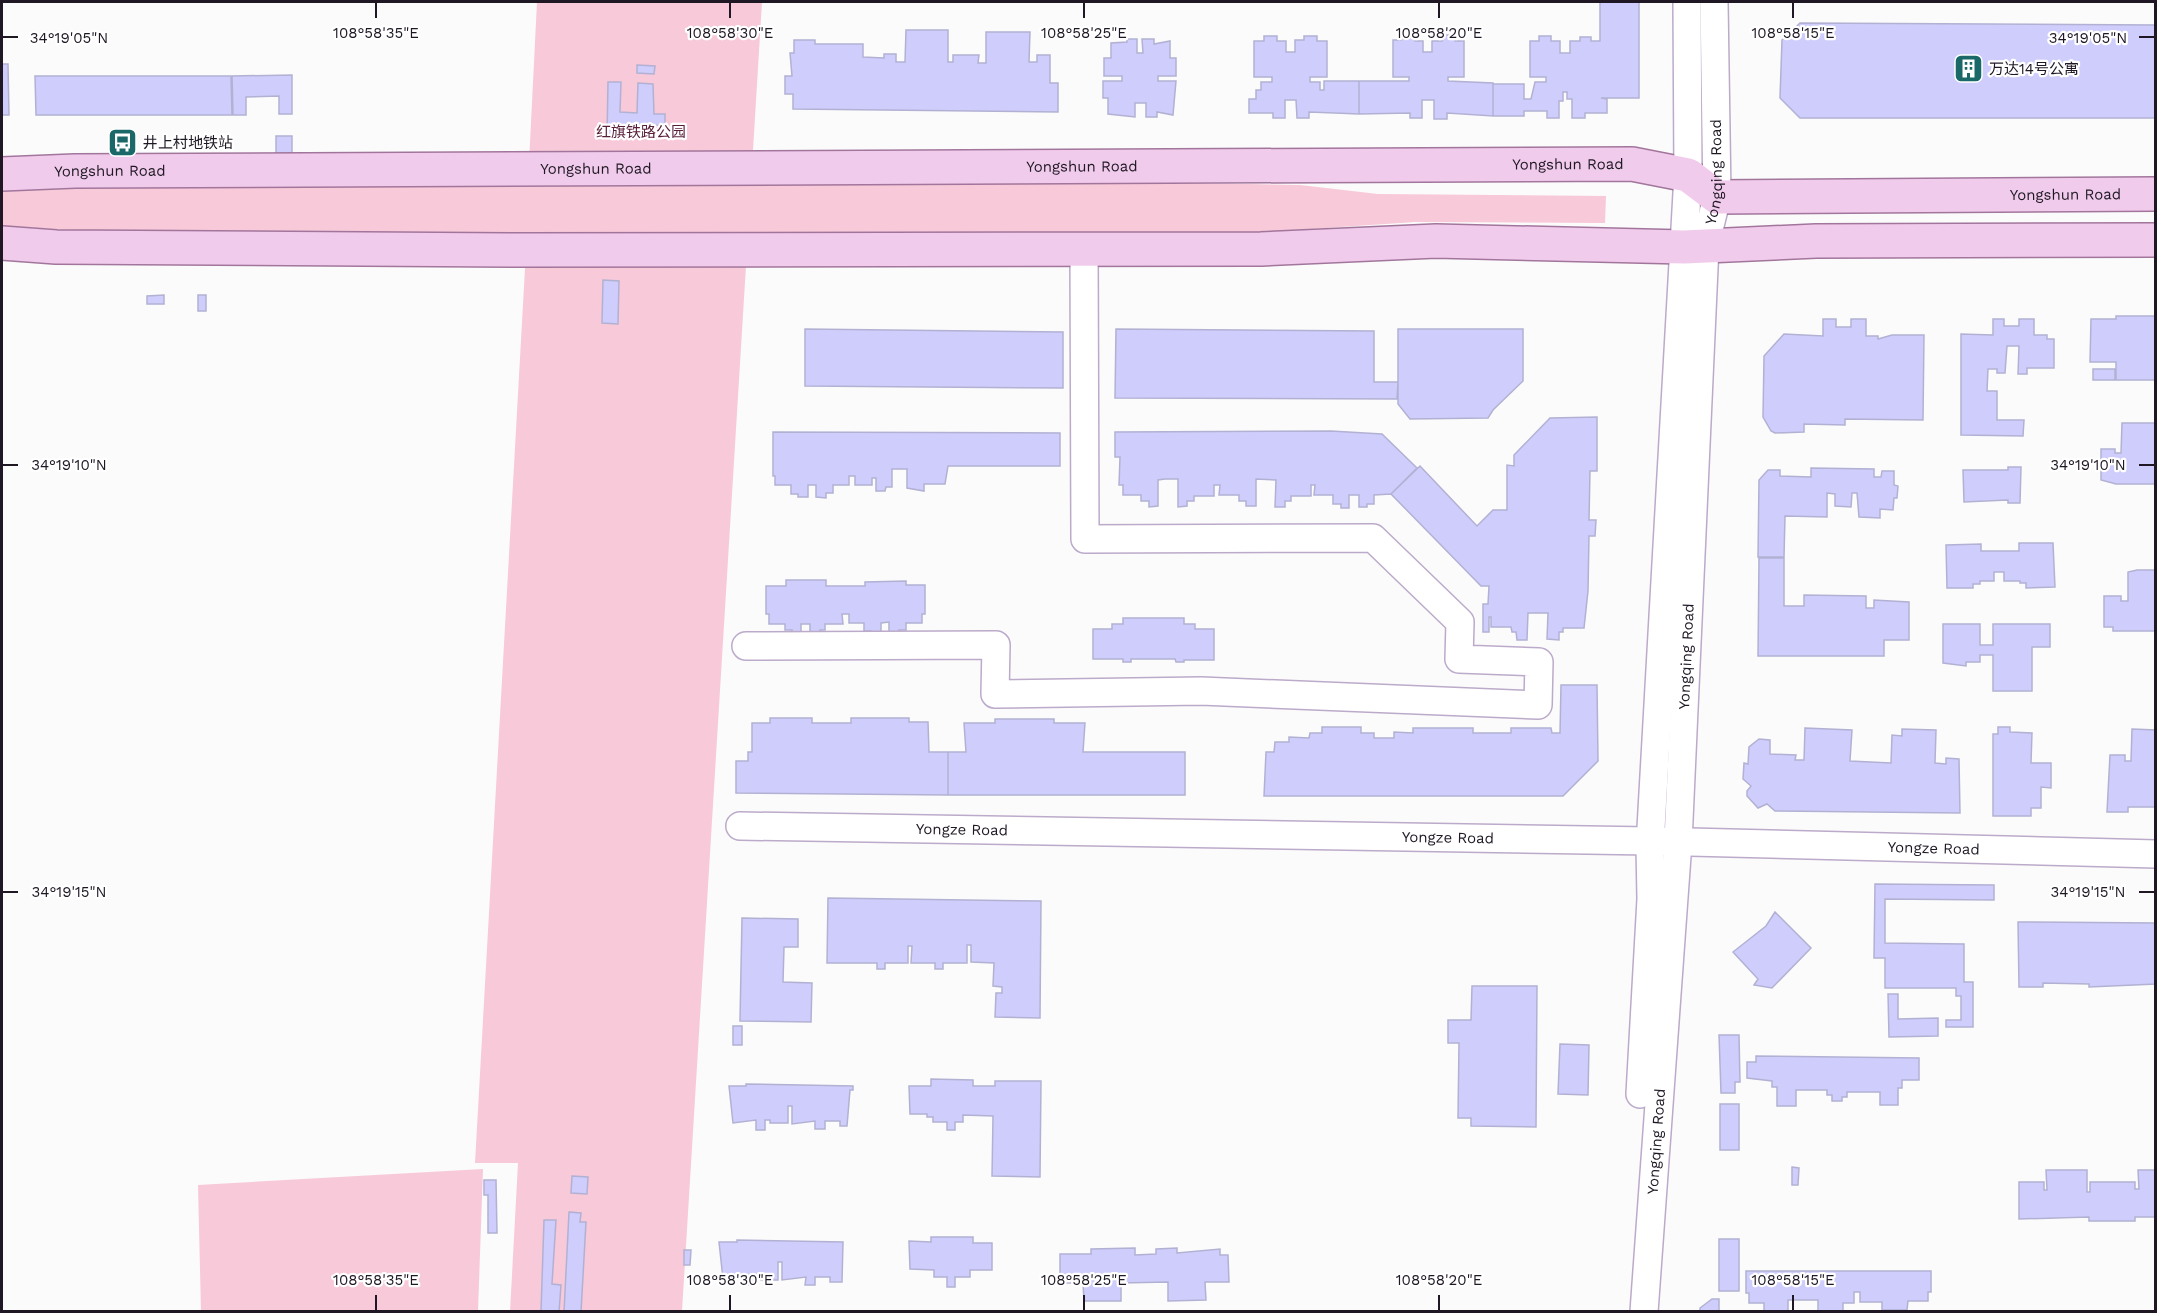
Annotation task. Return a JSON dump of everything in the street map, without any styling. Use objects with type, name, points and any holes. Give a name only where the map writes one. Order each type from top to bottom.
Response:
[{"type":"main road","name":"Yongshun Road","points":[[2,174],[75,171],[1632,164],[1688,175],[1717,197],[2156,194]]},
{"type":"main road","points":[[2,243],[56,247],[516,250],[1261,249],[1436,242],[1695,246],[1816,241],[2156,240]]},
{"type":"street","name":"Yongqing Road","points":[[1644,1311],[1677,842],[1695,246],[1688,175],[1687,2]]},
{"type":"street","name":"Yongqing Road","points":[[1629,1311],[1651,899],[1650,841],[1695,246],[1717,197],[1714,2]]},
{"type":"street","points":[[746,646],[996,645],[995,694],[1201,691],[1538,705],[1539,662],[1459,659],[1460,622],[1373,538],[1084,539],[1084,248]]},
{"type":"street","name":"Yongze Road","points":[[740,826],[1650,841],[2156,854]]},
{"type":"green space","name":"红旗铁路公园","points":[[537,2],[762,2],[751,183],[1249,184],[1300,185],[1378,194],[1606,196],[1605,223],[1415,222],[1250,233],[748,233],[682,1311],[510,1312],[518,1163],[475,1163],[527,233],[101,232],[2,226],[2,188],[528,183]]},
{"type":"green space","points":[[483,1169],[478,1311],[201,1311],[198,1185]]},
{"type":"building","points":[[1600,2],[1639,2],[1639,98],[1601,98],[1607,99],[1607,113],[1585,113],[1585,118],[1572,118],[1572,99],[1567,99],[1567,92],[1563,92],[1563,101],[1559,101],[1559,118],[1547,118],[1547,111],[1524,111],[1524,116],[1493,116],[1493,84],[1524,84],[1524,99],[1531,99],[1535,82],[1546,82],[1546,77],[1530,77],[1530,41],[1539,41],[1539,36],[1551,36],[1551,41],[1560,41],[1560,53],[1570,53],[1570,41],[1580,41],[1580,37],[1591,37],[1591,41],[1600,41]]},
{"type":"building","name":"万达14号公寓","points":[[1800,23],[2156,25],[2156,118],[1800,118],[1780,98],[1782,40]]},
{"type":"building","points":[[906,30],[948,30],[948,62],[953,62],[953,55],[979,55],[978,63],[986,63],[986,32],[1030,32],[1029,62],[1037,62],[1037,55],[1050,55],[1050,83],[1058,83],[1058,112],[793,109],[793,94],[785,94],[785,76],[792,76],[790,53],[794,53],[794,40],[815,40],[815,44],[863,44],[863,57],[884,58],[884,54],[896,54],[896,62],[905,62]]},
{"type":"building","points":[[1442,35],[1455,35],[1455,41],[1464,41],[1464,77],[1448,77],[1448,81],[1493,83],[1493,116],[1447,113],[1447,119],[1434,119],[1434,100],[1422,100],[1422,118],[1410,118],[1410,113],[1359,114],[1359,81],[1409,81],[1409,77],[1393,77],[1393,40],[1401,40],[1401,36],[1415,36],[1415,41],[1423,41],[1423,52],[1432,52],[1432,41],[1442,41]]},
{"type":"building","points":[[1264,36],[1277,36],[1277,41],[1286,41],[1286,52],[1295,52],[1295,40],[1304,40],[1304,36],[1317,36],[1317,41],[1327,41],[1327,77],[1310,77],[1310,82],[1320,82],[1320,90],[1324,90],[1324,81],[1359,81],[1359,114],[1309,112],[1309,118],[1297,118],[1296,100],[1285,100],[1285,118],[1273,118],[1273,113],[1249,113],[1249,99],[1256,99],[1256,90],[1261,90],[1261,82],[1272,82],[1272,77],[1254,77],[1254,41],[1264,41]]},
{"type":"building","points":[[1127,39],[1137,39],[1137,53],[1143,53],[1142,39],[1154,39],[1154,44],[1170,41],[1170,58],[1176,58],[1176,76],[1158,76],[1158,81],[1176,81],[1173,115],[1157,112],[1157,117],[1146,117],[1146,103],[1135,103],[1135,117],[1108,114],[1108,98],[1103,98],[1103,81],[1122,81],[1122,76],[1104,76],[1104,58],[1111,58],[1111,43],[1127,42]]},
{"type":"building","points":[[2,64],[8,64],[9,115],[2,115]]},
{"type":"building","points":[[637,65],[655,66],[654,74],[637,73]]},
{"type":"building","points":[[292,75],[292,114],[279,114],[279,96],[246,97],[246,115],[233,115],[232,76]]},
{"type":"building","points":[[35,76],[231,76],[232,115],[36,115]]},
{"type":"building","points":[[608,82],[621,82],[620,112],[637,113],[638,83],[653,84],[654,114],[665,114],[665,126],[654,125],[653,138],[607,137]]},
{"type":"building","points":[[276,136],[292,136],[292,153],[276,153]]},
{"type":"building","points":[[603,280],[619,281],[618,324],[602,323]]},
{"type":"building","points":[[164,295],[164,304],[147,304],[147,296]]},
{"type":"building","points":[[198,295],[206,295],[206,311],[198,311]]},
{"type":"building","points":[[2116,316],[2156,316],[2156,380],[2116,380],[2116,362],[2090,362],[2091,319],[2116,319]]},
{"type":"building","points":[[1823,319],[1836,319],[1836,327],[1851,327],[1851,319],[1866,319],[1866,336],[1878,336],[1878,339],[1892,335],[1924,335],[1923,420],[1845,419],[1845,425],[1804,424],[1804,432],[1775,433],[1771,431],[1763,417],[1764,356],[1784,334],[1823,336]]},
{"type":"building","points":[[1993,319],[2004,319],[2004,326],[2019,326],[2019,319],[2034,319],[2034,335],[2047,335],[2047,339],[2054,339],[2054,368],[2027,368],[2027,374],[2018,374],[2019,346],[2007,346],[2005,373],[1997,373],[1997,369],[1988,369],[1987,391],[1997,391],[1997,420],[2024,420],[2023,436],[1961,435],[1961,334],[1993,335]]},
{"type":"building","points":[[805,329],[1063,332],[1063,388],[805,386]]},
{"type":"building","points":[[1116,329],[1374,331],[1374,382],[1398,382],[1397,399],[1115,398]]},
{"type":"building","points":[[1398,329],[1523,329],[1523,381],[1493,410],[1488,418],[1410,419],[1398,404]]},
{"type":"building","points":[[2093,369],[2115,369],[2115,380],[2093,380]]},
{"type":"building","points":[[1597,417],[1597,471],[1590,471],[1589,520],[1596,520],[1595,536],[1589,536],[1588,591],[1584,628],[1563,628],[1563,632],[1559,632],[1559,640],[1547,639],[1548,613],[1528,613],[1527,640],[1517,640],[1516,632],[1512,632],[1511,627],[1491,627],[1491,617],[1489,617],[1489,632],[1483,632],[1483,604],[1488,604],[1489,586],[1481,586],[1391,494],[1420,466],[1477,526],[1493,510],[1507,510],[1507,465],[1514,466],[1514,455],[1550,418]]},
{"type":"building","points":[[2122,423],[2156,423],[2156,484],[2116,484],[2101,480],[2101,449],[2115,449],[2115,453],[2121,453]]},
{"type":"building","points":[[1331,431],[1382,434],[1417,468],[1391,494],[1374,495],[1374,504],[1367,504],[1367,507],[1359,507],[1359,495],[1349,495],[1349,508],[1341,508],[1341,504],[1333,504],[1333,495],[1314,495],[1315,485],[1311,485],[1311,496],[1291,496],[1291,501],[1285,501],[1285,507],[1275,507],[1276,480],[1256,479],[1256,506],[1246,506],[1246,501],[1239,501],[1239,495],[1219,495],[1220,485],[1214,485],[1214,496],[1194,496],[1194,501],[1187,501],[1187,506],[1178,507],[1178,479],[1165,479],[1158,480],[1158,506],[1149,507],[1149,501],[1141,501],[1141,495],[1123,495],[1123,485],[1119,485],[1120,457],[1115,457],[1115,432]]},
{"type":"building","points":[[773,432],[1060,433],[1060,466],[948,466],[945,484],[924,484],[924,491],[907,488],[907,469],[892,469],[892,487],[886,487],[885,491],[876,491],[876,478],[872,478],[872,485],[855,485],[855,476],[849,476],[849,485],[833,485],[833,493],[826,493],[826,498],[816,497],[816,485],[808,485],[808,497],[798,497],[798,494],[791,494],[791,485],[775,485]]},
{"type":"building","points":[[2008,467],[2021,467],[2020,503],[2008,503],[2008,500],[1964,502],[1963,470],[2008,470]]},
{"type":"building","points":[[1811,468],[1874,469],[1874,477],[1881,477],[1882,471],[1894,471],[1894,485],[1898,486],[1893,510],[1880,509],[1880,518],[1859,517],[1857,493],[1852,493],[1851,507],[1835,506],[1835,494],[1827,493],[1827,517],[1785,516],[1784,557],[1758,557],[1759,480],[1768,470],[1780,470],[1780,476],[1811,477]]},
{"type":"building","points":[[2019,543],[2053,543],[2055,587],[2026,588],[2026,583],[2020,583],[2020,581],[2004,581],[2004,572],[1994,572],[1994,581],[1980,581],[1980,584],[1973,584],[1973,588],[1947,588],[1946,545],[1981,544],[1981,551],[2019,551]]},
{"type":"building","points":[[1759,558],[1784,558],[1784,606],[1804,606],[1804,595],[1866,596],[1866,608],[1874,608],[1874,600],[1909,602],[1909,640],[1884,640],[1884,656],[1758,656]]},
{"type":"building","points":[[2156,570],[2156,631],[2113,631],[2113,627],[2104,627],[2104,596],[2121,596],[2121,601],[2128,601],[2128,572]]},
{"type":"building","points":[[786,580],[826,580],[826,586],[865,586],[865,582],[906,581],[906,585],[925,585],[925,614],[922,614],[922,623],[906,623],[906,630],[899,630],[899,634],[889,634],[889,622],[881,623],[881,634],[871,634],[871,631],[864,631],[864,623],[849,623],[849,614],[842,614],[843,624],[825,624],[825,630],[820,630],[820,633],[810,633],[810,624],[801,624],[801,633],[792,633],[792,630],[785,630],[785,624],[769,624],[769,614],[766,614],[766,586],[786,586]]},
{"type":"building","points":[[1123,618],[1184,618],[1184,624],[1195,624],[1195,629],[1214,629],[1214,660],[1176,662],[1175,659],[1131,659],[1131,662],[1123,662],[1123,659],[1093,659],[1093,629],[1112,629],[1112,624],[1123,624]]},
{"type":"building","points":[[1943,624],[1980,624],[1980,645],[1993,645],[1993,624],[2050,624],[2050,647],[2032,647],[2032,691],[1993,691],[1993,655],[1980,655],[1980,662],[1966,662],[1966,666],[1943,663]]},
{"type":"building","points":[[1561,685],[1597,685],[1598,761],[1563,796],[1264,796],[1266,752],[1274,752],[1275,742],[1289,742],[1289,737],[1309,738],[1310,733],[1322,733],[1322,727],[1361,727],[1361,733],[1374,733],[1374,738],[1394,738],[1394,732],[1413,733],[1413,728],[1473,728],[1473,733],[1511,733],[1511,728],[1551,728],[1552,733],[1560,733]]},
{"type":"building","points":[[770,718],[812,718],[812,723],[851,723],[851,718],[909,718],[909,722],[928,722],[929,752],[948,752],[948,795],[736,793],[736,761],[748,761],[748,752],[752,752],[752,723],[770,723]]},
{"type":"building","points":[[995,719],[1054,719],[1054,723],[1085,723],[1083,752],[1185,752],[1185,795],[948,795],[948,752],[966,752],[964,723],[995,723]]},
{"type":"building","points":[[1998,727],[2010,727],[2010,732],[2032,733],[2031,763],[2051,763],[2051,788],[2041,787],[2041,808],[2031,808],[2031,816],[1993,816],[1993,734],[1998,734]]},
{"type":"building","points":[[1805,728],[1852,730],[1850,761],[1891,763],[1892,735],[1902,736],[1902,729],[1936,730],[1935,763],[1946,764],[1946,758],[1959,759],[1960,813],[1775,811],[1767,804],[1758,808],[1747,796],[1747,791],[1751,786],[1743,779],[1744,763],[1748,764],[1749,747],[1759,739],[1770,740],[1770,754],[1796,755],[1795,760],[1804,760]]},
{"type":"building","points":[[2132,729],[2156,730],[2156,807],[2128,807],[2128,812],[2107,812],[2110,755],[2125,755],[2125,761],[2131,761]]},
{"type":"building","points":[[1875,884],[1994,885],[1994,900],[1885,899],[1885,943],[1964,944],[1964,982],[1973,982],[1973,1027],[1946,1027],[1946,1020],[1961,1020],[1961,996],[1956,996],[1956,988],[1885,988],[1885,958],[1874,958]]},
{"type":"building","points":[[828,898],[1041,901],[1040,1018],[995,1017],[996,993],[1002,993],[1002,987],[993,986],[994,963],[971,962],[971,945],[967,945],[967,963],[943,963],[943,969],[935,969],[935,963],[911,963],[912,946],[908,946],[908,963],[885,963],[885,969],[877,969],[877,963],[827,963]]},
{"type":"building","points":[[1775,912],[1811,948],[1772,988],[1754,985],[1758,979],[1733,952],[1766,926]]},
{"type":"building","points":[[742,918],[798,919],[798,947],[784,947],[783,982],[812,983],[811,1022],[740,1021]]},
{"type":"building","points":[[2018,922],[2156,923],[2156,984],[2089,987],[2089,984],[2043,983],[2043,987],[2019,987]]},
{"type":"building","points":[[1472,986],[1537,986],[1536,1127],[1471,1126],[1471,1118],[1458,1118],[1459,1043],[1448,1043],[1448,1020],[1471,1020]]},
{"type":"building","points":[[1888,994],[1898,994],[1898,1019],[1938,1018],[1938,1036],[1889,1037]]},
{"type":"building","points":[[733,1026],[742,1026],[742,1045],[733,1045]]},
{"type":"building","points":[[1719,1035],[1739,1035],[1740,1082],[1735,1082],[1735,1093],[1721,1093]]},
{"type":"building","points":[[1560,1044],[1589,1045],[1588,1095],[1558,1094]]},
{"type":"building","points":[[1756,1056],[1919,1058],[1919,1080],[1902,1080],[1902,1088],[1898,1088],[1898,1105],[1880,1105],[1880,1092],[1847,1092],[1847,1097],[1842,1097],[1842,1101],[1832,1101],[1832,1095],[1827,1095],[1827,1090],[1796,1090],[1796,1106],[1777,1106],[1777,1087],[1772,1087],[1772,1081],[1747,1078],[1747,1062],[1756,1062]]},
{"type":"building","points":[[931,1079],[973,1080],[973,1086],[995,1086],[995,1081],[1041,1081],[1040,1177],[992,1176],[993,1116],[963,1115],[963,1122],[955,1122],[955,1130],[947,1130],[947,1122],[933,1122],[933,1117],[927,1117],[927,1114],[910,1114],[909,1086],[931,1086]]},
{"type":"building","points":[[746,1084],[853,1086],[853,1090],[850,1090],[847,1126],[840,1126],[840,1121],[825,1121],[825,1129],[815,1129],[815,1121],[792,1124],[792,1106],[788,1106],[788,1123],[770,1123],[770,1120],[765,1120],[765,1130],[756,1130],[756,1120],[733,1123],[729,1086],[746,1086]]},
{"type":"building","points":[[1720,1104],[1739,1104],[1739,1150],[1720,1150]]},
{"type":"building","points":[[1792,1167],[1799,1168],[1798,1185],[1792,1185]]},
{"type":"building","points":[[2046,1170],[2087,1170],[2087,1192],[2090,1192],[2090,1182],[2135,1182],[2135,1189],[2139,1189],[2138,1170],[2156,1170],[2156,1217],[2135,1217],[2135,1221],[2089,1221],[2089,1217],[2019,1219],[2019,1182],[2044,1182],[2044,1190],[2047,1190]]},
{"type":"building","points":[[572,1176],[588,1177],[587,1194],[571,1193]]},
{"type":"building","points":[[484,1180],[496,1180],[497,1233],[488,1233],[488,1195],[484,1195]]},
{"type":"building","points":[[569,1212],[581,1213],[580,1222],[586,1222],[581,1312],[564,1312]]},
{"type":"building","points":[[544,1220],[556,1220],[552,1284],[561,1285],[559,1312],[541,1312]]},
{"type":"building","points":[[931,1237],[973,1237],[973,1243],[992,1243],[992,1270],[970,1270],[970,1277],[955,1277],[955,1287],[947,1287],[947,1277],[934,1277],[934,1270],[910,1269],[909,1241],[931,1242]]},
{"type":"building","points":[[1719,1239],[1739,1239],[1739,1291],[1719,1291]]},
{"type":"building","points":[[737,1240],[843,1242],[842,1282],[830,1282],[830,1277],[815,1277],[815,1285],[805,1285],[806,1277],[782,1280],[782,1262],[778,1262],[778,1280],[761,1280],[761,1277],[756,1276],[755,1285],[747,1285],[747,1276],[723,1279],[719,1242],[737,1242]]},
{"type":"building","points":[[1135,1248],[1135,1255],[1156,1254],[1156,1249],[1177,1248],[1177,1253],[1220,1249],[1220,1255],[1228,1255],[1229,1282],[1205,1282],[1206,1300],[1168,1301],[1168,1282],[1121,1283],[1121,1301],[1084,1301],[1083,1283],[1060,1283],[1060,1254],[1091,1254],[1091,1249]]},
{"type":"building","points":[[684,1250],[691,1250],[690,1265],[684,1265]]},
{"type":"building","points":[[1746,1271],[1931,1271],[1931,1292],[1928,1292],[1928,1301],[1908,1301],[1907,1310],[1882,1310],[1882,1302],[1860,1302],[1860,1292],[1854,1292],[1854,1303],[1843,1303],[1843,1312],[1818,1312],[1818,1300],[1788,1300],[1788,1312],[1764,1312],[1764,1303],[1749,1303],[1749,1293],[1746,1293]]},
{"type":"building","points":[[1712,1299],[1719,1299],[1719,1312],[1700,1312],[1700,1308]]},
{"type":"place","name":"万达14号公寓","points":[[1968,69]]},
{"type":"place","name":"井上村地铁站","points":[[122,143]]}]
